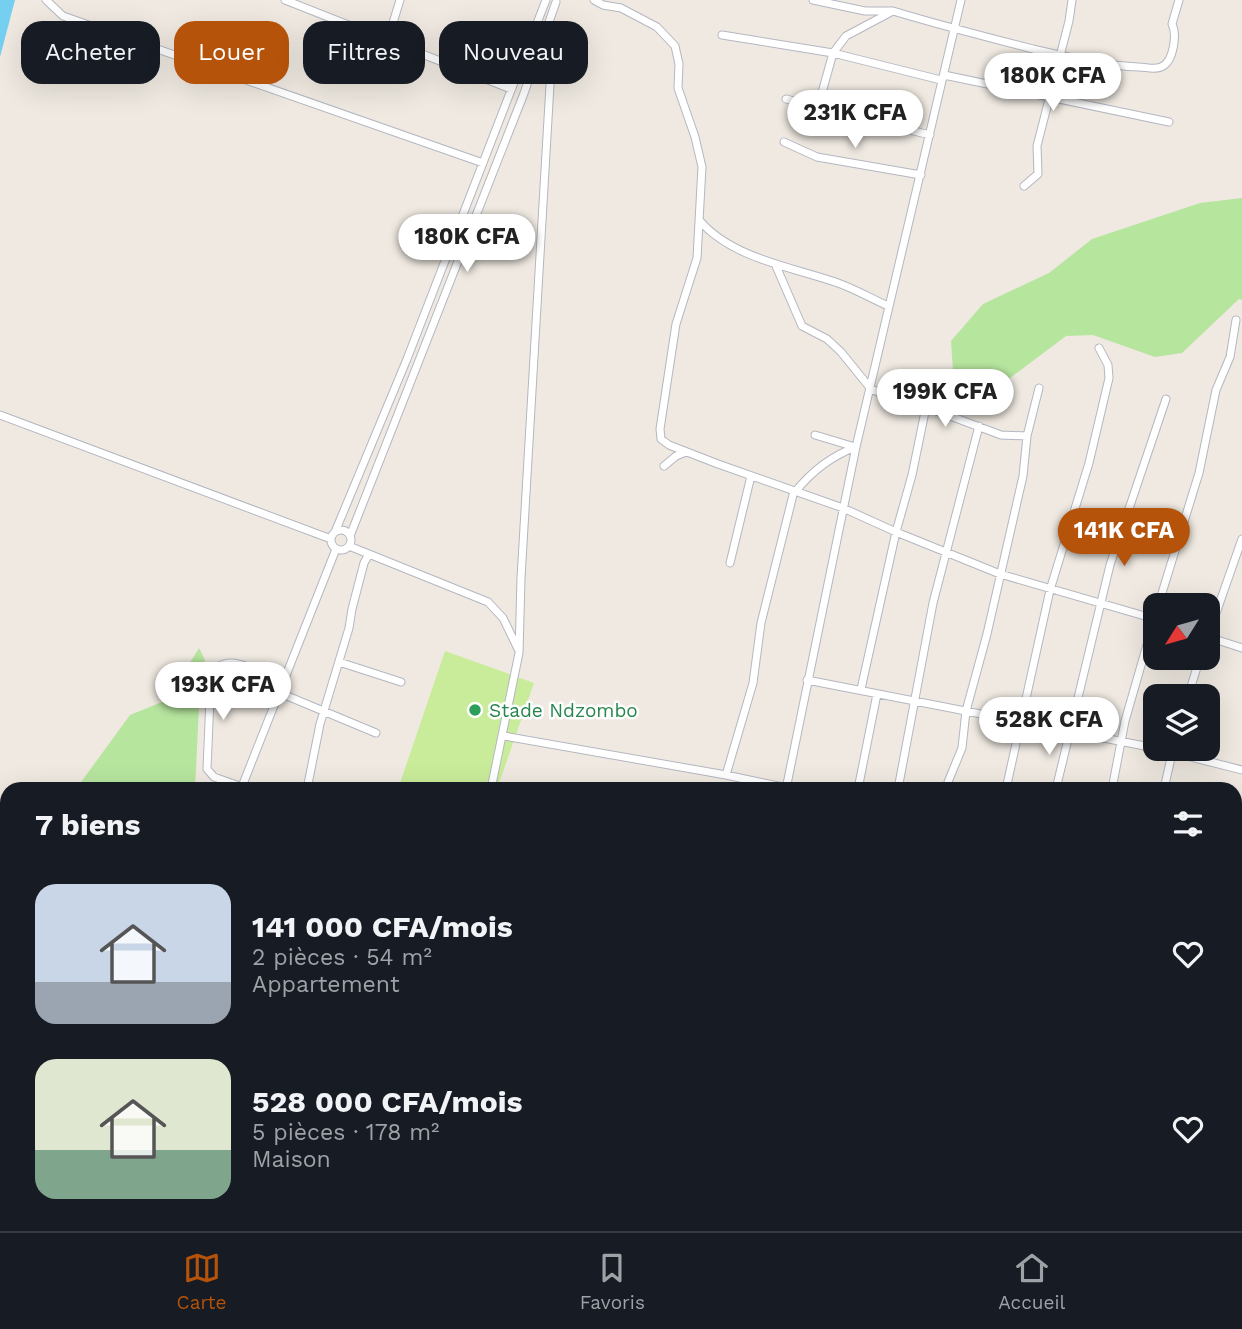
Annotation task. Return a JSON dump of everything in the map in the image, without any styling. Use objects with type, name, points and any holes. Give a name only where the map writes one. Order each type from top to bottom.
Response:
[{"type":"street","points":[[46,0],[62,16],[482,163]]},
{"type":"street","points":[[285,0],[339,21]]},
{"type":"street","points":[[394,21],[400,0]]},
{"type":"street","points":[[549,21],[553,0]]},
{"type":"street","points":[[244,782],[336,549],[333,536],[407,359],[512,89],[553,0]]},
{"type":"street","points":[[594,0],[608,7],[621,8],[657,27],[675,46],[679,64],[678,88],[695,136],[702,167],[697,262],[676,324],[660,429],[661,439],[686,452],[843,508],[1000,573],[1050,590],[1101,601],[1143,614]]},
{"type":"street","points":[[813,0],[865,10],[892,11],[954,30],[1126,68],[1159,68],[1165,65],[1173,46],[1176,32],[1172,24],[1179,0]]},
{"type":"street","points":[[789,782],[807,680],[856,447],[961,0]]},
{"type":"street","points":[[1024,186],[1038,174],[1037,146],[1051,98],[1072,0]]},
{"type":"street","points":[[818,107],[833,53],[846,36],[892,11]]},
{"type":"street","points":[[722,35],[833,53],[943,78],[1169,122]]},
{"type":"street","points":[[425,55],[512,89]]},
{"type":"street","points":[[336,549],[345,550],[349,546],[527,84]]},
{"type":"street","points":[[493,782],[519,653],[523,537],[550,84]]},
{"type":"street","points":[[786,99],[930,135]]},
{"type":"street","points":[[785,145],[817,157],[921,175]]},
{"type":"street","points":[[700,221],[715,237],[776,266],[839,284],[888,306]]},
{"type":"street","points":[[776,266],[802,326],[835,346],[871,388],[892,398],[926,407],[1001,435],[1027,436]]},
{"type":"street","points":[[1162,593],[1199,473],[1216,390],[1230,357],[1236,320]]},
{"type":"street","points":[[1007,782],[1050,590],[1089,463],[1110,378],[1108,365],[1100,348]]},
{"type":"street","points":[[948,782],[962,748],[966,711],[1023,476],[1027,436],[1039,388]]},
{"type":"street","points":[[1058,782],[1110,565],[1166,399]]},
{"type":"street","points":[[861,690],[926,407]]},
{"type":"street","points":[[0,415],[333,536],[344,530],[351,536]]},
{"type":"street","points":[[899,782],[933,603],[979,426]]},
{"type":"street","points":[[815,435],[856,447]]},
{"type":"street","points":[[726,775],[753,683],[761,623],[795,491],[810,473],[830,459],[856,447]]},
{"type":"street","points":[[664,466],[686,452]]},
{"type":"street","points":[[730,563],[751,476]]},
{"type":"street","points":[[1220,603],[1242,541]]},
{"type":"street","points":[[349,546],[488,603],[503,618],[519,653]]},
{"type":"street","points":[[309,782],[324,710],[349,628],[364,563],[369,554]]},
{"type":"street","points":[[1220,641],[1242,648]]},
{"type":"street","points":[[1113,782],[1129,706],[1143,659]]},
{"type":"street","points":[[339,662],[401,682]]},
{"type":"street","points":[[227,782],[214,777],[207,769],[211,676],[220,666],[235,663],[324,710],[376,733]]},
{"type":"street","points":[[807,680],[1143,746]]},
{"type":"street","points":[[859,782],[877,694]]},
{"type":"street","points":[[504,736],[757,782]]},
{"type":"street","points":[[1165,782],[1170,761]]},
{"type":"street","points":[[1210,761],[1242,770]]},
{"type":"green space","points":[[1242,198],[1242,300],[1239,299],[1182,353],[1155,357],[1093,335],[1066,336],[1002,384],[953,371],[951,341],[983,304],[1049,273],[1092,239],[1200,203]]},
{"type":"green space","points":[[199,648],[205,660],[200,687],[195,782],[81,782],[130,715],[167,700]]},
{"type":"green space","name":"Stade Ndzombo","points":[[445,651],[534,683],[499,782],[400,782]]},
{"type":"water","points":[[0,0],[15,0],[0,57]]},
{"type":"place","name":"Stade Ndzombo","points":[[475,710]]}]
